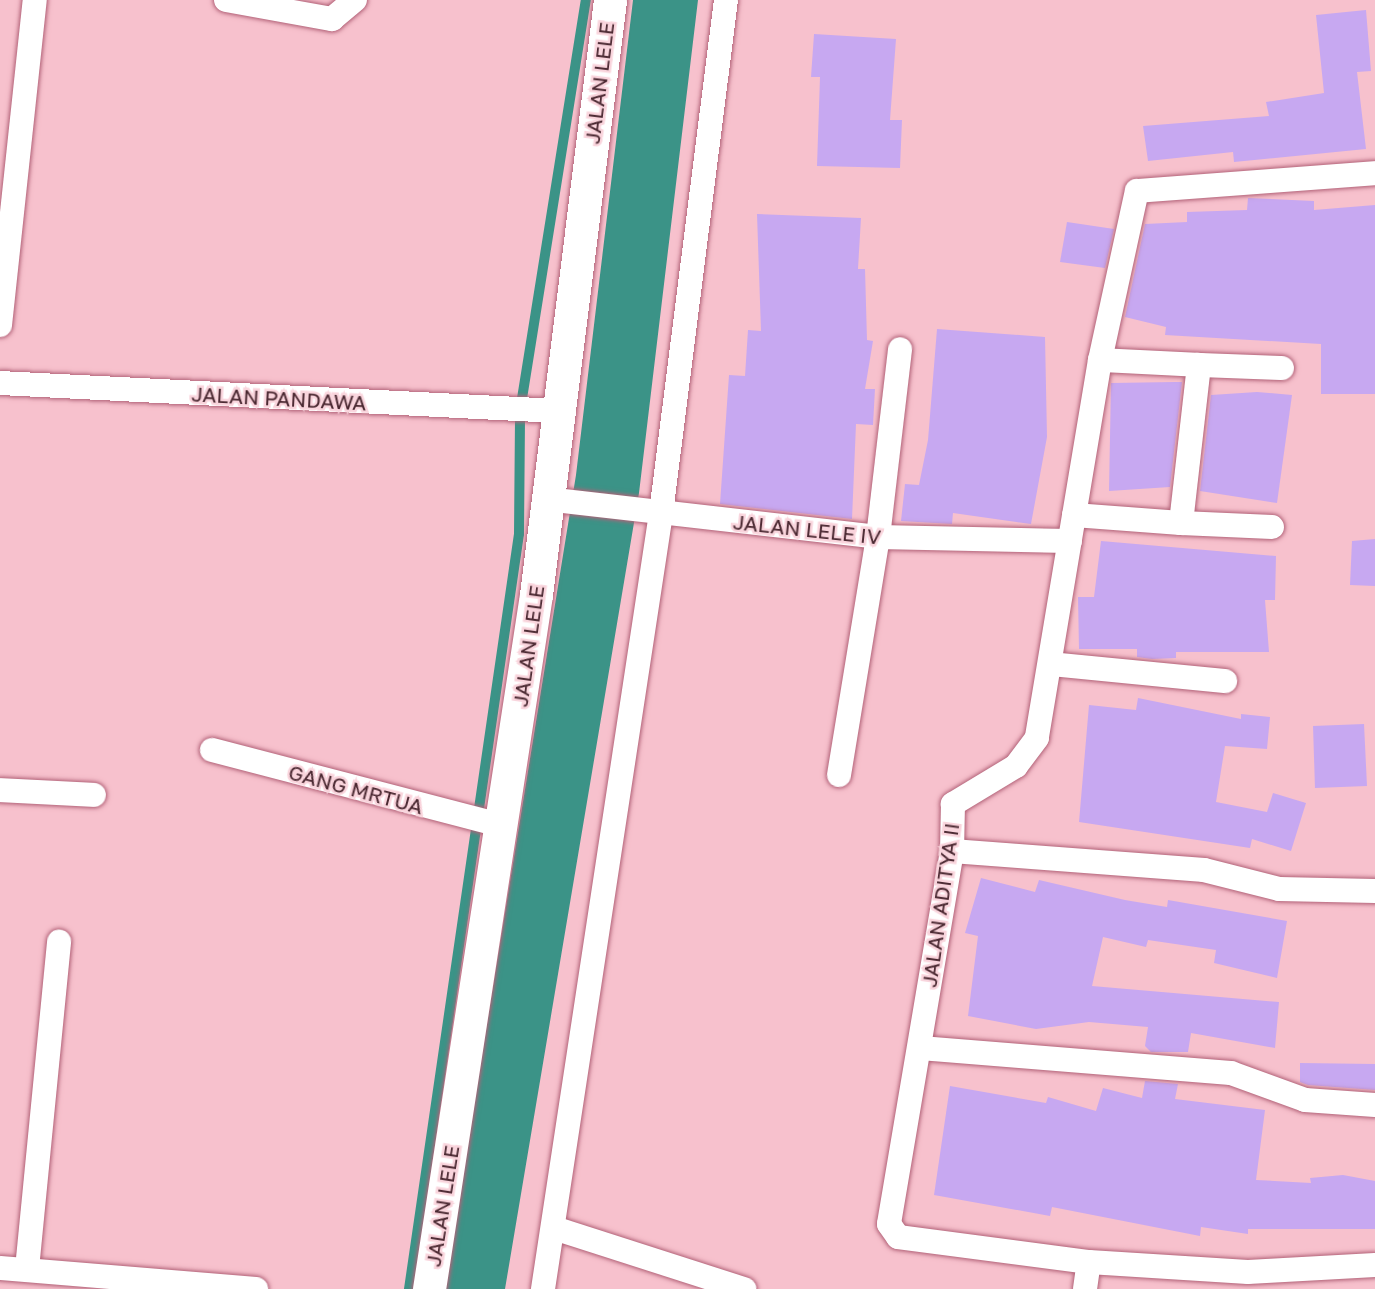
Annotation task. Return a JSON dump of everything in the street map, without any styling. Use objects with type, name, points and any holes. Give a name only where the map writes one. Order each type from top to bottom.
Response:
[{"type":"main road","name":"JALAN LELE","points":[[429,1289],[500,825],[559,500],[558,411],[610,0]]},
{"type":"street","points":[[0,325],[35,0]]},
{"type":"street","points":[[226,0],[332,19],[355,0]]},
{"type":"street","points":[[543,1289],[661,513],[726,0]]},
{"type":"street","name":"JALAN ADITYA II","points":[[1375,173],[1137,191],[1100,360],[1051,664],[1029,755],[953,804],[952,852],[920,1048],[888,1211],[898,1237],[1089,1262],[1248,1272],[1375,1265]]},
{"type":"street","points":[[839,775],[878,537],[900,349]]},
{"type":"street","points":[[1100,360],[1282,368]]},
{"type":"street","points":[[1181,523],[1199,365]]},
{"type":"street","name":"JALAN PANDAWA","points":[[0,383],[558,411]]},
{"type":"street","name":"JALAN LELE IV","points":[[559,500],[878,537],[1070,541]]},
{"type":"street","points":[[1074,514],[1272,527]]},
{"type":"street","points":[[1051,664],[1225,681]]},
{"type":"street","name":"GANG MRTUA","points":[[212,750],[500,825]]},
{"type":"street","points":[[0,790],[94,795]]},
{"type":"street","points":[[952,852],[1204,870],[1279,889],[1375,891]]},
{"type":"street","points":[[27,1269],[59,942]]},
{"type":"street","points":[[920,1048],[1231,1073],[1305,1100],[1375,1105]]},
{"type":"street","points":[[554,1228],[744,1289]]},
{"type":"street","points":[[1084,1289],[1089,1262]]},
{"type":"street","points":[[0,1268],[256,1289]]},
{"type":"shaded area","points":[[633,0],[698,0],[639,493],[505,1289],[444,1289],[576,475]]},
{"type":"building","points":[[1366,10],[1371,71],[1357,72],[1366,149],[1234,162],[1233,152],[1148,161],[1143,126],[1269,116],[1266,102],[1324,93],[1316,15]]},
{"type":"building","points":[[814,34],[896,39],[890,120],[902,120],[900,168],[817,166],[820,77],[811,77]]},
{"type":"building","points":[[1248,198],[1314,201],[1314,210],[1375,205],[1375,394],[1321,394],[1321,344],[1165,335],[1166,327],[1125,317],[1145,224],[1187,222],[1187,212],[1247,210]]},
{"type":"building","points":[[757,214],[861,218],[858,269],[865,269],[867,340],[873,341],[865,389],[875,389],[873,425],[856,424],[852,519],[720,504],[729,375],[745,376],[748,330],[761,331]]},
{"type":"building","points":[[1067,222],[1114,229],[1105,268],[1060,262]]},
{"type":"building","points":[[937,329],[1045,337],[1047,437],[1031,524],[953,513],[952,524],[901,521],[905,484],[919,485],[928,440]]},
{"type":"building","points":[[1182,382],[1170,487],[1109,491],[1111,383]]},
{"type":"building","points":[[1257,392],[1292,395],[1277,503],[1200,491],[1211,395]]},
{"type":"building","points":[[1375,539],[1375,586],[1350,585],[1352,541]]},
{"type":"building","points":[[1101,541],[1276,556],[1275,600],[1265,600],[1269,652],[1176,652],[1176,658],[1152,659],[1137,657],[1137,649],[1079,649],[1078,597],[1094,597]]},
{"type":"building","points":[[1138,698],[1241,719],[1241,714],[1270,717],[1267,749],[1225,746],[1216,802],[1267,812],[1273,793],[1306,803],[1291,851],[1252,839],[1250,848],[1079,822],[1089,705],[1136,710]]},
{"type":"building","points":[[1364,724],[1367,786],[1315,788],[1313,726]]},
{"type":"building","points":[[981,878],[1035,892],[1039,880],[1167,907],[1168,900],[1287,921],[1277,978],[1214,963],[1216,950],[1148,940],[1146,947],[1103,937],[1092,986],[1279,1002],[1275,1048],[1191,1033],[1188,1052],[1151,1052],[1145,1046],[1148,1027],[1089,1022],[1036,1029],[968,1016],[978,936],[965,933]]},
{"type":"building","points":[[1300,1063],[1375,1064],[1375,1090],[1308,1085],[1300,1082]]},
{"type":"building","points":[[1145,1081],[1178,1084],[1175,1099],[1265,1110],[1256,1180],[1311,1183],[1310,1178],[1343,1175],[1375,1181],[1375,1229],[1248,1229],[1248,1234],[1201,1227],[1200,1236],[1052,1207],[1050,1216],[934,1195],[950,1086],[1046,1103],[1048,1097],[1096,1111],[1103,1088],[1142,1098]]},
{"type":"waterway","points":[[409,1289],[519,534],[520,411],[586,0]]}]
